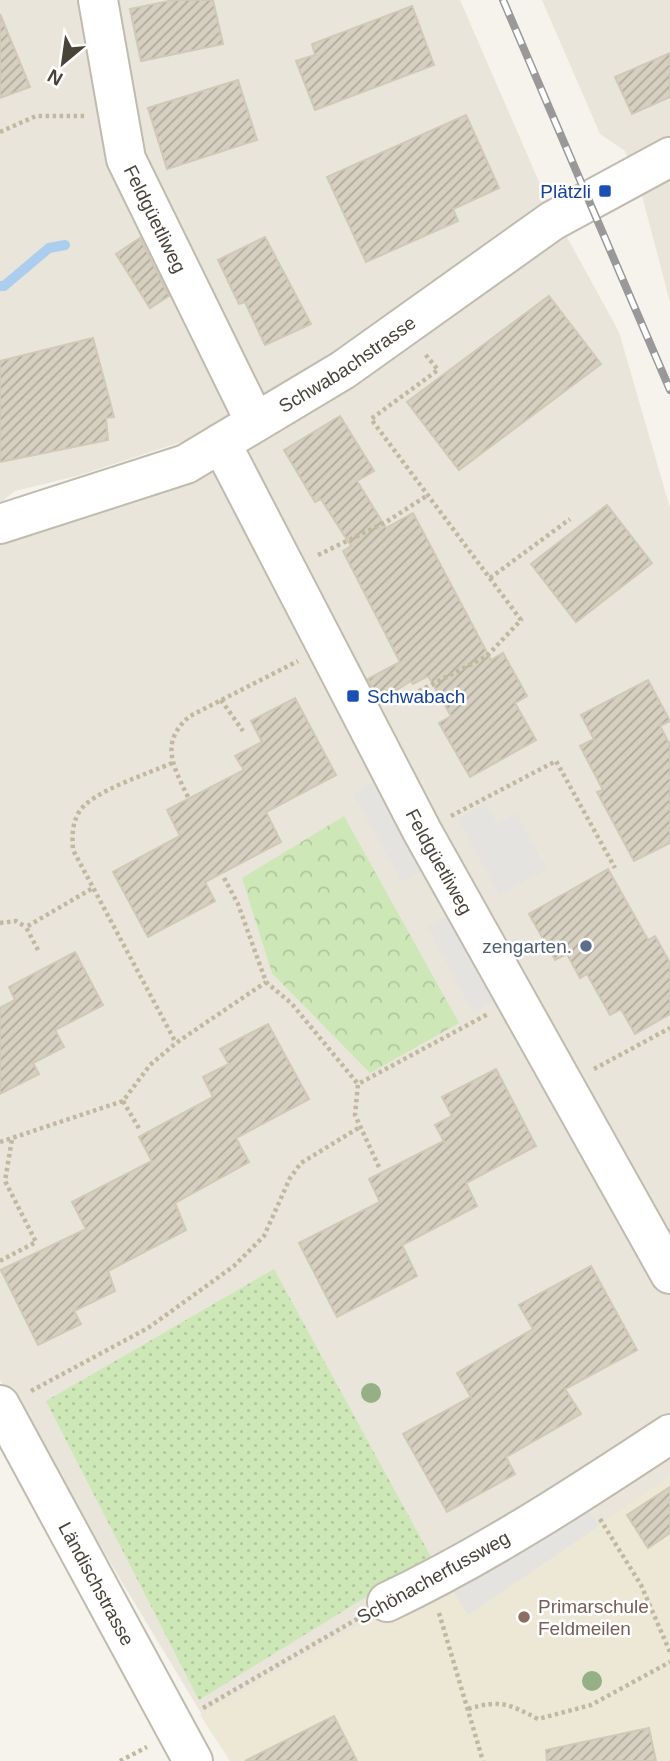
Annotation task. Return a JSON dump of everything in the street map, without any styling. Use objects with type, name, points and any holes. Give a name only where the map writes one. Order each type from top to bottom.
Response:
[{"type":"street","name":"Feldgüetliweg","points":[[98,0],[126,159],[143,199],[256,422]]},
{"type":"street","name":"Schwabachstrasse","points":[[0,524],[186,464],[344,370],[552,221],[670,157]]},
{"type":"street","name":"Feldgüetliweg","points":[[221,443],[422,831],[670,1274]]},
{"type":"street","name":"Ländischstrasse","points":[[12,1400],[193,1761]]},
{"type":"street","name":"Schönacherfussweg","points":[[387,1602],[430,1582],[583,1492],[670,1434]]},
{"type":"path","points":[[0,132],[36,116],[117,116]]},
{"type":"path","points":[[392,705],[487,656],[521,620],[371,419],[438,370]]},
{"type":"path","points":[[306,561],[386,522],[428,495]]},
{"type":"path","points":[[490,578],[570,519]]},
{"type":"path","points":[[188,797],[172,763],[172,743],[177,727],[221,700],[302,659]]},
{"type":"path","points":[[221,700],[243,731]]},
{"type":"path","points":[[451,816],[556,761],[615,867]]},
{"type":"path","points":[[172,763],[88,801],[78,814],[72,829],[73,850],[176,1043]]},
{"type":"path","points":[[224,878],[238,904],[266,982],[292,1004],[358,1084],[355,1115],[379,1167]]},
{"type":"path","points":[[26,927],[93,888]]},
{"type":"path","points":[[0,923],[16,921],[26,927],[38,950]]},
{"type":"path","points":[[0,1142],[123,1101],[150,1065],[176,1043],[266,982]]},
{"type":"path","points":[[358,1084],[516,998]]},
{"type":"path","points":[[583,1075],[670,1028]]},
{"type":"path","points":[[123,1101],[140,1130]]},
{"type":"path","points":[[12,1400],[148,1328],[234,1266],[264,1236],[290,1178],[301,1163],[360,1127]]},
{"type":"path","points":[[0,1261],[36,1242],[5,1181],[12,1139]]},
{"type":"path","points":[[583,1492],[641,1585],[670,1652]]},
{"type":"path","points":[[430,1582],[483,1761]]},
{"type":"path","name":"Schönacherfussweg","points":[[193,1714],[387,1602]]},
{"type":"path","points":[[468,1709],[495,1702],[509,1704],[538,1720],[592,1705],[670,1662]]},
{"type":"path","points":[[121,1761],[147,1746]]},
{"type":"shaded area","points":[[0,0],[460,0],[547,200],[319,374],[212,432],[77,476],[15,491],[0,503]]},
{"type":"shaded area","points":[[542,0],[670,0],[670,302],[641,192],[625,151],[600,134]]},
{"type":"shaded area","points":[[562,228],[619,332],[670,508],[670,1761],[230,1761],[0,1380],[0,532],[197,473]]},
{"type":"shaded area","points":[[376,780],[425,869],[402,882],[353,793]]},
{"type":"shaded area","points":[[486,803],[497,823],[516,813],[547,869],[499,895],[458,819]]},
{"type":"shaded area","points":[[449,915],[495,1001],[473,1012],[427,927]]},
{"type":"shaded area","name":"Primarschule Feldmeilen","points":[[670,1476],[670,1761],[230,1761],[200,1715],[370,1619],[419,1609],[454,1593],[468,1615]]},
{"type":"shaded area","points":[[584,1505],[599,1526],[468,1615],[454,1593]]},
{"type":"green space","points":[[344,816],[459,1023],[370,1073],[272,973],[242,878]]},
{"type":"green space","points":[[274,1269],[431,1557],[199,1700],[46,1401]]},
{"type":"building","points":[[174,0],[213,0],[223,44],[141,61],[130,9]]},
{"type":"building","points":[[412,6],[434,65],[315,110],[296,61],[315,55],[312,44]]},
{"type":"building","points":[[0,14],[30,87],[0,98]]},
{"type":"building","points":[[670,53],[670,97],[632,114],[615,77]]},
{"type":"building","points":[[238,80],[257,140],[167,169],[148,108]]},
{"type":"building","points":[[466,115],[499,188],[453,209],[458,221],[366,262],[327,177]]},
{"type":"building","points":[[265,237],[311,324],[265,345],[245,302],[239,304],[218,260]]},
{"type":"building","points":[[140,238],[169,296],[150,308],[116,254]]},
{"type":"building","points":[[549,296],[601,364],[459,470],[407,402]]},
{"type":"building","points":[[93,338],[114,417],[106,418],[108,440],[0,462],[0,361]]},
{"type":"building","points":[[340,416],[374,471],[357,481],[386,528],[413,513],[491,660],[503,653],[527,696],[515,703],[536,740],[470,777],[439,723],[451,716],[428,676],[413,684],[411,681],[379,701],[368,679],[400,662],[343,551],[351,546],[321,499],[315,502],[284,450]]},
{"type":"building","points":[[607,505],[652,563],[576,622],[531,564]]},
{"type":"building","points":[[648,680],[670,721],[660,726],[670,745],[670,843],[634,861],[597,792],[603,790],[580,746],[594,739],[581,715]]},
{"type":"building","points":[[295,698],[336,775],[266,812],[281,842],[205,882],[215,901],[148,937],[113,872],[180,836],[167,810],[244,770],[235,756],[262,742],[251,721]]},
{"type":"building","points":[[608,869],[648,940],[655,936],[670,963],[670,1014],[635,1034],[621,1009],[610,1015],[587,974],[580,978],[567,954],[555,960],[529,914]]},
{"type":"building","points":[[75,952],[103,1005],[55,1030],[64,1047],[33,1063],[39,1074],[0,1094],[0,1008],[15,1000],[9,987]]},
{"type":"building","points":[[268,1024],[309,1099],[236,1138],[249,1162],[175,1203],[186,1230],[108,1271],[115,1291],[74,1311],[81,1324],[38,1345],[1,1270],[86,1229],[72,1202],[152,1161],[139,1137],[213,1097],[203,1077],[229,1064],[220,1049]]},
{"type":"building","points":[[496,1069],[536,1146],[466,1183],[477,1206],[402,1245],[417,1276],[337,1317],[299,1243],[380,1202],[369,1179],[444,1141],[435,1125],[452,1116],[442,1097]]},
{"type":"building","points":[[591,1266],[637,1350],[565,1389],[581,1414],[506,1457],[515,1474],[447,1512],[403,1434],[471,1397],[457,1373],[533,1329],[519,1305]]},
{"type":"building","points":[[670,1487],[670,1533],[648,1548],[627,1515]]},
{"type":"building","points":[[334,1716],[357,1761],[245,1761]]},
{"type":"building","points":[[649,1728],[656,1761],[547,1761],[546,1750]]},
{"type":"waterway","name":"Schwabach","points":[[0,286],[4,286],[49,248],[65,245]]},
{"type":"railway","points":[[503,0],[670,390]]},
{"type":"place","name":"Plätzli","points":[[605,191]]},
{"type":"place","name":"Schwabach","points":[[353,696]]},
{"type":"place","name":"zengarten.","points":[[586,946]]},
{"type":"place","name":"Primarschule Feldmeilen","points":[[524,1617]]}]
